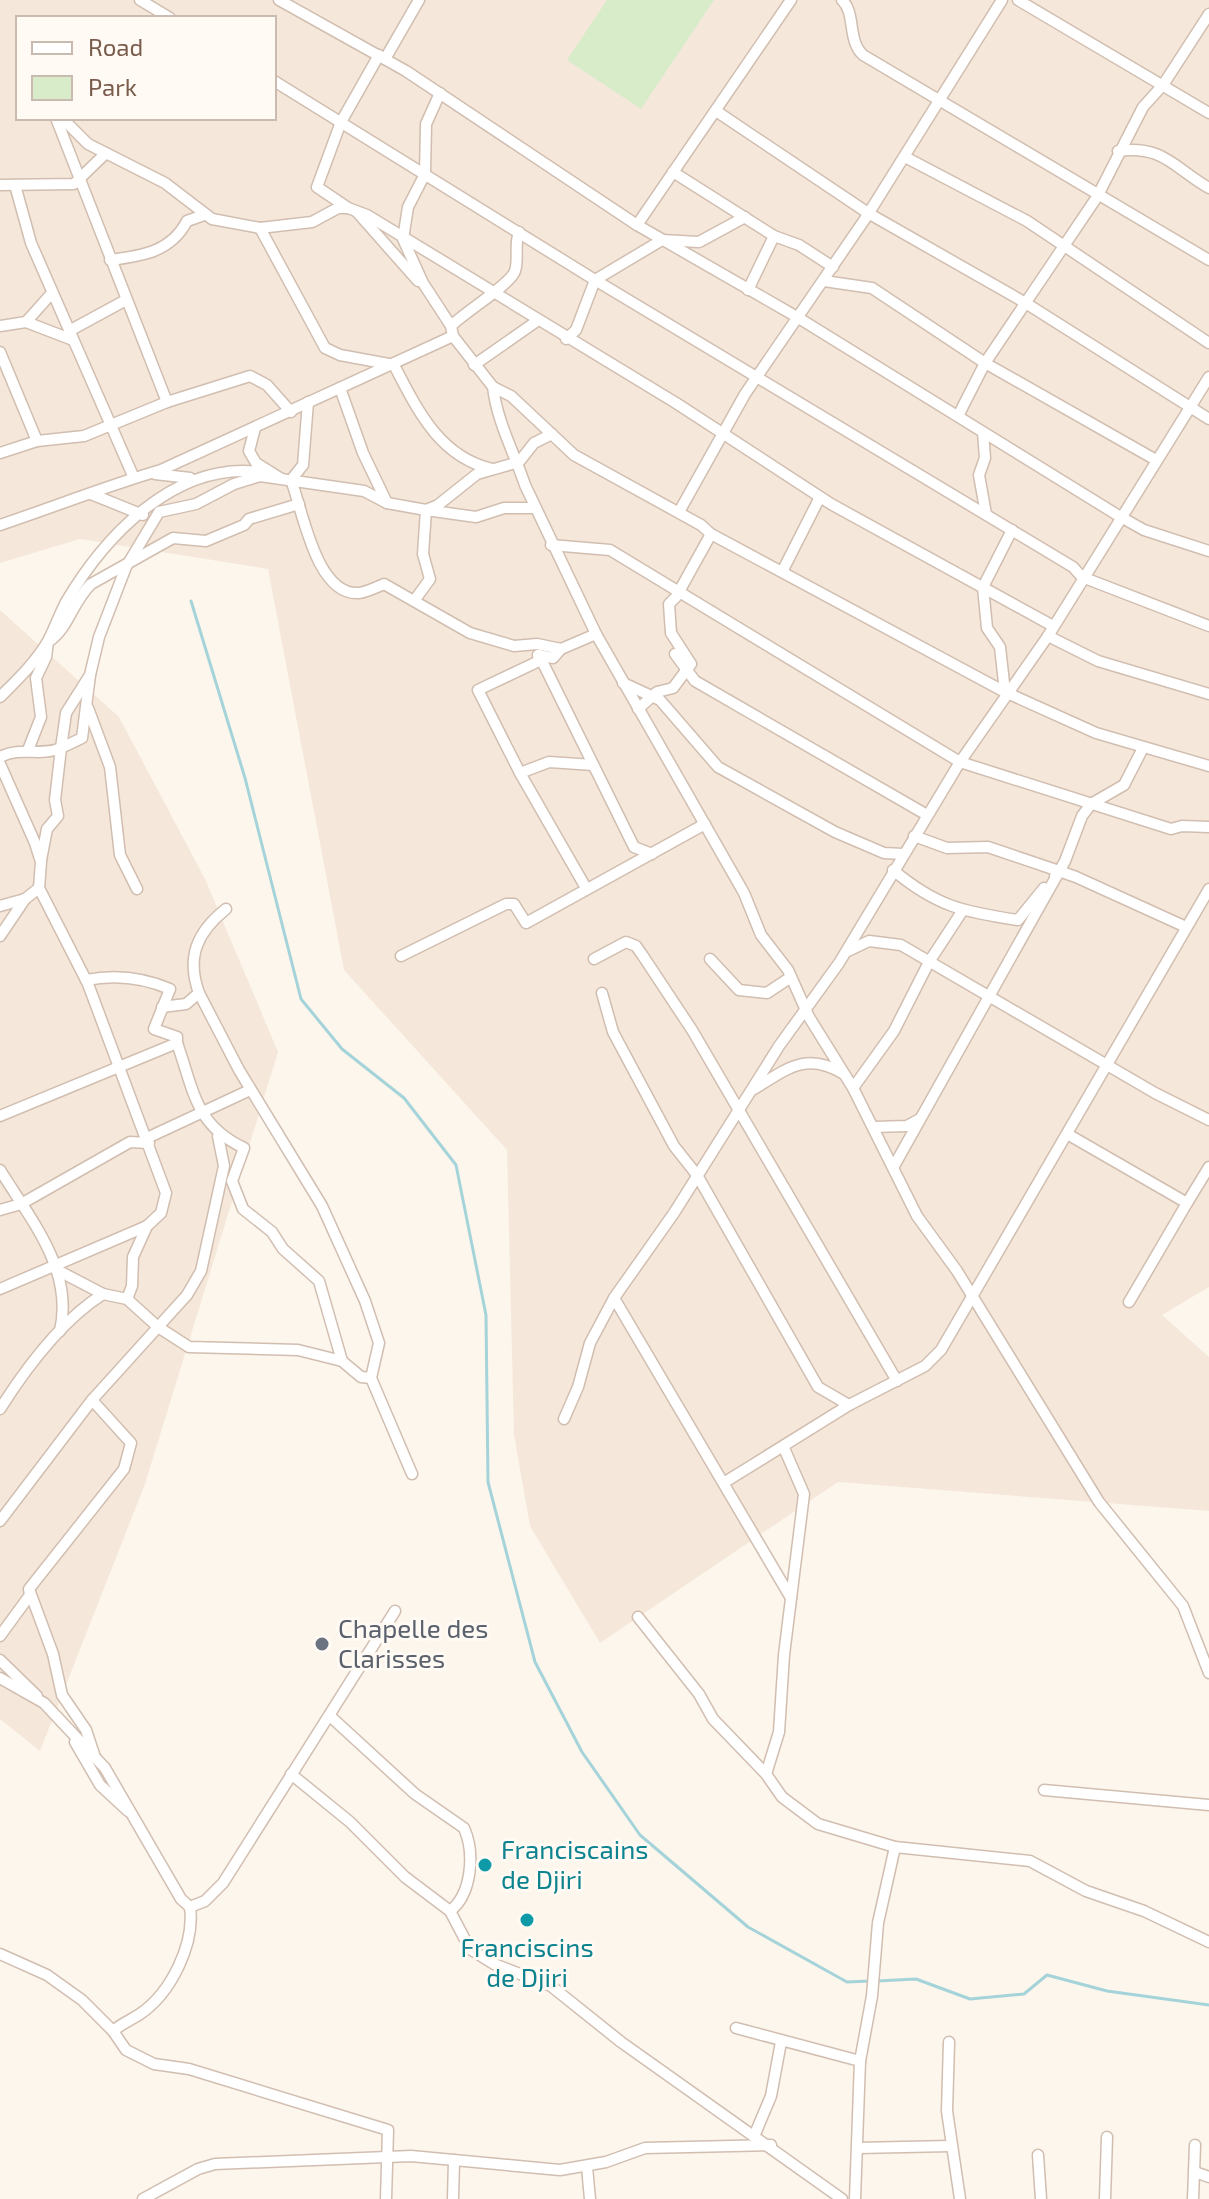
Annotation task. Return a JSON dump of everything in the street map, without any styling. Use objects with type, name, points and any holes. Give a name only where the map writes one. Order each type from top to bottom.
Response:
[{"type":"street","points":[[140,0],[167,16]]},
{"type":"street","points":[[279,0],[382,57],[637,225],[797,317],[1119,516],[1144,530],[1209,551]]},
{"type":"street","points":[[419,0],[341,122],[317,187],[722,433],[820,497],[983,587],[1098,661],[1209,694]]},
{"type":"street","points":[[637,225],[791,0]]},
{"type":"street","points":[[842,0],[847,5],[859,51],[942,99],[1097,197],[1209,260]]},
{"type":"street","points":[[679,512],[756,378],[905,157],[1002,0]]},
{"type":"street","points":[[1018,0],[1209,113]]},
{"type":"street","points":[[958,416],[985,363],[1097,197],[1143,107],[1206,27],[1209,14]]},
{"type":"street","points":[[276,82],[756,378],[1073,567],[1082,577],[1209,626]]},
{"type":"street","points":[[440,93],[426,124],[425,174],[408,207],[403,239],[452,331],[493,387],[511,396],[595,469],[623,480],[711,534],[1005,692],[1096,733],[1209,766]]},
{"type":"street","points":[[716,111],[868,213],[1024,302],[1209,419]]},
{"type":"street","points":[[60,120],[110,260],[167,402]]},
{"type":"street","points":[[61,120],[88,144],[165,183],[204,215],[232,225],[260,228],[312,222],[338,208],[352,209],[429,292]]},
{"type":"street","points":[[1118,151],[1135,149],[1159,153],[1209,188]]},
{"type":"street","points":[[0,185],[67,185],[80,180],[106,153]]},
{"type":"street","points":[[905,157],[1027,221],[1209,343]]},
{"type":"street","points":[[673,172],[774,236],[799,245],[833,267]]},
{"type":"street","points":[[15,185],[31,243],[134,478]]},
{"type":"street","points":[[110,260],[150,254],[181,235],[187,221],[204,215]]},
{"type":"street","points":[[566,339],[576,330],[595,280],[662,240],[699,242],[745,217]]},
{"type":"street","points":[[260,228],[325,348],[348,357],[394,365]]},
{"type":"street","points":[[0,525],[149,474],[394,365],[452,331],[473,305],[493,294],[515,271],[519,232]]},
{"type":"street","points":[[748,290],[774,236]]},
{"type":"street","points":[[824,281],[872,288],[985,363],[1156,460]]},
{"type":"street","points":[[26,322],[52,293]]},
{"type":"street","points":[[71,336],[126,300]]},
{"type":"street","points":[[474,365],[537,321]]},
{"type":"street","points":[[0,326],[26,322],[71,336]]},
{"type":"street","points":[[0,352],[37,441]]},
{"type":"street","points":[[394,365],[432,434],[478,466],[494,469]]},
{"type":"street","points":[[0,453],[37,441],[84,436],[167,402],[250,376],[267,385],[291,412]]},
{"type":"street","points":[[564,1419],[578,1387],[590,1343],[614,1298],[845,953],[960,762],[1005,692],[1051,631],[1119,516],[1209,377]]},
{"type":"street","points":[[493,387],[500,424],[519,462],[535,508],[596,634],[638,709],[660,740],[749,903],[761,935],[791,977],[809,1017],[847,1076],[917,1216],[1099,1502],[1183,1606],[1209,1673]]},
{"type":"street","points":[[340,388],[363,453],[387,503]]},
{"type":"street","points":[[0,757],[12,751],[28,750],[41,754],[82,738],[90,675],[99,637],[130,559],[152,520],[168,507],[196,504],[246,479],[286,479],[303,465],[308,402]]},
{"type":"street","points":[[255,428],[249,451],[256,463],[286,479],[299,504],[320,569],[338,588],[358,593],[384,584],[470,633],[514,646],[537,644],[561,649]]},
{"type":"street","points":[[983,432],[985,458],[979,475],[986,514]]},
{"type":"street","points":[[426,510],[438,505],[477,474],[519,462],[534,443],[552,434]]},
{"type":"street","points":[[149,474],[196,479],[234,471],[257,471],[286,479],[364,491],[387,503],[464,517],[504,508],[535,508]]},
{"type":"street","points":[[28,750],[41,717],[36,678],[46,657],[48,642],[81,579],[138,513],[196,479]]},
{"type":"street","points":[[91,494],[152,520]]},
{"type":"street","points":[[783,570],[820,497]]},
{"type":"street","points":[[0,697],[48,642],[63,630],[81,593],[130,559],[173,538],[206,541],[244,525],[249,519],[299,504]]},
{"type":"street","points":[[414,601],[430,579],[423,554],[426,510]]},
{"type":"street","points":[[1005,692],[1000,647],[987,628],[983,587],[1012,530]]},
{"type":"street","points":[[638,709],[653,695],[673,688],[691,664],[671,633],[669,604],[711,534]]},
{"type":"street","points":[[551,545],[610,550],[960,762],[1171,829],[1182,826],[1209,827]]},
{"type":"street","points":[[538,655],[553,658],[561,649],[596,634]]},
{"type":"street","points":[[675,654],[686,671],[704,687],[927,815]]},
{"type":"street","points":[[538,655],[634,847],[652,854]]},
{"type":"street","points":[[538,655],[539,661],[478,690],[520,773],[586,888]]},
{"type":"street","points":[[0,1289],[58,1268],[147,1226],[157,1219],[166,1203],[148,1140],[86,980],[39,888],[47,829],[58,816],[55,800],[66,713],[90,675]]},
{"type":"street","points":[[623,683],[653,695],[718,767],[835,832],[884,853],[903,854]]},
{"type":"street","points":[[88,706],[110,767],[120,855],[137,889]]},
{"type":"street","points":[[894,1166],[1059,871],[1082,816],[1091,804],[1124,785],[1143,748]]},
{"type":"street","points":[[520,773],[549,762],[593,765]]},
{"type":"street","points":[[0,764],[41,862]]},
{"type":"street","points":[[401,956],[506,904],[516,907],[526,923],[705,824]]},
{"type":"street","points":[[914,836],[947,848],[988,847],[1059,871],[1186,927]]},
{"type":"street","points":[[893,870],[923,895],[963,910],[1018,920],[1059,871]]},
{"type":"street","points":[[0,936],[25,899],[39,888]]},
{"type":"street","points":[[725,1482],[849,1405],[925,1366],[941,1350],[970,1295],[1069,1135],[1209,889]]},
{"type":"street","points":[[0,906],[25,899]]},
{"type":"street","points":[[226,909],[202,928],[191,971],[199,993],[250,1090],[322,1206],[365,1301],[379,1343],[371,1378],[412,1474]]},
{"type":"street","points":[[853,1088],[894,1031],[929,962],[963,910]]},
{"type":"street","points":[[866,919],[879,942]]},
{"type":"street","points":[[845,953],[869,941],[901,945],[989,998],[1209,1120]]},
{"type":"street","points":[[594,959],[626,942],[636,946],[692,1030],[737,1113],[897,1381]]},
{"type":"street","points":[[710,959],[739,990],[767,993],[791,977]]},
{"type":"street","points":[[0,1521],[92,1400],[187,1295],[201,1271],[224,1166],[218,1136],[202,1113],[177,1037],[154,1029],[170,989],[142,977],[110,976],[86,980]]},
{"type":"street","points":[[162,1007],[186,1004],[199,993]]},
{"type":"street","points":[[602,993],[613,1032],[674,1146],[697,1175],[818,1387],[849,1405]]},
{"type":"street","points":[[0,1116],[177,1043]]},
{"type":"street","points":[[752,1090],[793,1065],[822,1063],[847,1076]]},
{"type":"street","points":[[0,1210],[21,1204],[130,1142],[148,1140],[250,1090]]},
{"type":"street","points":[[874,1127],[907,1126],[921,1118]]},
{"type":"street","points":[[1069,1135],[1187,1203]]},
{"type":"street","points":[[218,1136],[244,1148],[232,1181],[243,1209],[272,1232],[283,1249],[319,1281],[342,1361]]},
{"type":"street","points":[[1129,1302],[1209,1167]]},
{"type":"street","points":[[0,1170],[58,1268],[65,1296],[59,1334]]},
{"type":"street","points":[[127,1299],[132,1286],[133,1257],[147,1226]]},
{"type":"street","points":[[58,1268],[103,1294],[127,1299],[158,1327],[189,1347],[298,1350],[342,1361],[361,1377],[371,1378]]},
{"type":"street","points":[[0,1409],[59,1334],[103,1294]]},
{"type":"street","points":[[614,1298],[791,1598]]},
{"type":"street","points":[[0,1636],[30,1595],[29,1589],[124,1469],[131,1449],[128,1438],[92,1400]]},
{"type":"street","points":[[766,1774],[779,1732],[804,1494],[784,1448]]},
{"type":"street","points":[[29,1589],[53,1654],[62,1695],[86,1730],[95,1756]]},
{"type":"street","points":[[190,1907],[205,1901],[223,1883],[291,1774],[331,1717],[395,1611]]},
{"type":"street","points":[[638,1617],[699,1694],[713,1719],[766,1774],[782,1797],[818,1824],[895,1847],[1026,1859],[1086,1891],[1144,1911],[1209,1942]]},
{"type":"street","points":[[0,1660],[15,1671],[112,1777],[181,1899],[190,1907]]},
{"type":"street","points":[[0,1678],[44,1703]]},
{"type":"street","points":[[331,1717],[415,1794],[464,1828],[469,1851],[467,1881],[463,1898],[450,1911]]},
{"type":"street","points":[[70,1732],[100,1785],[132,1815]]},
{"type":"street","points":[[291,1774],[350,1822],[405,1877],[450,1911],[470,1949],[494,1964],[551,1986],[621,2042],[771,2145],[842,2199]]},
{"type":"street","points":[[1044,1790],[1175,1799],[1209,1805]]},
{"type":"street","points":[[855,2199],[860,2061],[872,1996],[878,1923],[895,1847]]},
{"type":"street","points":[[113,2031],[147,2009],[173,1975],[188,1937],[190,1907]]},
{"type":"street","points":[[0,1954],[47,1975],[82,2000],[113,2031],[126,2050],[154,2064],[189,2069],[388,2130],[386,2199]]},
{"type":"street","points":[[736,2028],[860,2061]]},
{"type":"street","points":[[755,2134],[771,2096],[781,2042]]},
{"type":"street","points":[[949,2042],[946,2095],[950,2146],[960,2199]]},
{"type":"street","points":[[1105,2199],[1107,2137]]},
{"type":"street","points":[[143,2199],[198,2169],[215,2164],[387,2157],[454,2160],[537,2170],[587,2167],[645,2148],[771,2145]]},
{"type":"street","points":[[1193,2199],[1195,2145]]},
{"type":"street","points":[[858,2148],[950,2146]]},
{"type":"street","points":[[1038,2155],[1041,2199]]},
{"type":"street","points":[[453,2199],[454,2160]]},
{"type":"street","points":[[587,2167],[590,2199]]},
{"type":"street","points":[[1195,2172],[1209,2177]]},
{"type":"shaded area","points":[[0,0],[1209,0],[1209,1287],[1162,1315],[1209,1357],[1209,1511],[838,1482],[600,1643],[530,1526],[514,1435],[507,1150],[344,970],[268,569],[80,539],[0,563]]},
{"type":"shaded area","points":[[0,610],[119,717],[205,879],[278,1052],[145,1484],[40,1751],[0,1719]]},
{"type":"green space","points":[[607,0],[714,0],[641,109],[567,60]]},
{"type":"waterway","points":[[191,601],[245,778],[301,999],[342,1049],[404,1098],[456,1165],[486,1315],[488,1482],[535,1662],[582,1752],[640,1835],[748,1927],[847,1982],[870,1981]]},
{"type":"waterway","points":[[877,1981],[916,1979],[970,1999],[1024,1994],[1047,1975],[1107,1991],[1209,2005]]},
{"type":"place","name":"Chapelle des Clarisses","points":[[322,1644]]},
{"type":"place","name":"Franciscains de Djiri","points":[[485,1865]]},
{"type":"place","name":"Franciscins de Djiri","points":[[527,1920]]}]
